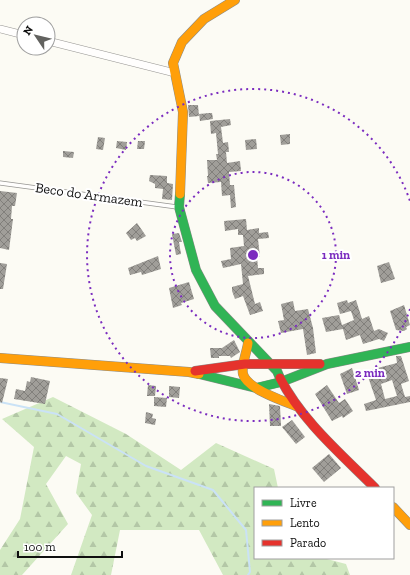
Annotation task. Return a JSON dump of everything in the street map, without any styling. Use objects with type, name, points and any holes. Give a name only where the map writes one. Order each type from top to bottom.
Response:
[{"type":"street","points":[[235,0],[204,19],[182,42],[173,63],[183,112],[179,207],[196,270],[215,306],[248,343],[277,371],[281,382],[296,406],[374,487]]},
{"type":"street","points":[[0,29],[16,33]]},
{"type":"street","points":[[56,43],[175,73]]},
{"type":"street","points":[[248,343],[243,372],[245,380],[256,388],[281,382],[327,364],[410,347]]},
{"type":"street","points":[[0,358],[189,372],[256,388],[296,406]]},
{"type":"street","points":[[189,372],[245,364],[327,364]]},
{"type":"street","points":[[394,508],[410,525]]},
{"type":"lane","name":"Beco do Armazem","points":[[0,183],[179,207]]},
{"type":"green space","points":[[53,397],[126,434],[181,470],[216,443],[274,469],[278,487],[254,487],[254,559],[327,559],[346,564],[350,575],[223,575],[199,530],[120,530],[111,575],[71,575],[92,515],[76,493],[81,464],[66,456],[46,484],[68,524],[22,575],[0,575],[0,550],[20,519],[34,447],[2,419]]},
{"type":"building","points":[[188,105],[198,105],[199,116],[189,117]]},
{"type":"building","points":[[212,113],[213,119],[200,121],[199,114]]},
{"type":"building","points":[[230,119],[231,125],[221,127],[223,143],[228,142],[229,152],[226,152],[227,163],[240,161],[241,171],[229,172],[230,185],[234,185],[236,207],[231,208],[230,195],[222,196],[221,182],[208,183],[207,176],[207,160],[217,160],[216,154],[218,154],[216,133],[211,134],[210,121]]},
{"type":"building","points":[[290,134],[290,144],[281,145],[280,135]]},
{"type":"building","points":[[98,137],[105,138],[103,150],[96,149]]},
{"type":"building","points":[[256,139],[257,149],[246,150],[245,140]]},
{"type":"building","points":[[117,141],[127,142],[126,150],[116,148]]},
{"type":"building","points":[[138,141],[145,141],[144,149],[137,149]]},
{"type":"building","points":[[63,151],[74,152],[73,158],[63,157]]},
{"type":"building","points":[[150,175],[167,176],[167,183],[173,184],[172,200],[162,199],[163,189],[155,188],[155,184],[149,181]]},
{"type":"building","points":[[0,191],[17,193],[15,206],[12,206],[11,219],[13,219],[9,250],[0,248]]},
{"type":"building","points":[[246,219],[247,230],[259,228],[259,233],[268,232],[269,238],[258,239],[260,257],[257,257],[258,268],[264,268],[264,274],[248,276],[255,304],[260,302],[263,311],[250,315],[243,296],[235,299],[232,291],[232,287],[243,284],[241,264],[223,268],[221,261],[231,259],[230,248],[244,246],[243,235],[238,235],[238,229],[225,231],[224,221]]},
{"type":"building","points":[[137,223],[146,236],[137,241],[135,238],[131,240],[126,233]]},
{"type":"building","points":[[179,233],[182,242],[179,242],[181,254],[176,255],[172,234]]},
{"type":"building","points":[[158,256],[161,269],[142,275],[141,272],[130,275],[128,268]]},
{"type":"building","points":[[389,262],[395,279],[381,283],[377,266]]},
{"type":"building","points":[[0,263],[7,264],[3,289],[0,289]]},
{"type":"building","points":[[189,282],[194,299],[181,303],[182,305],[173,308],[169,288]]},
{"type":"building","points":[[347,300],[348,303],[356,300],[362,319],[369,316],[374,331],[379,329],[388,333],[384,341],[379,339],[363,344],[360,335],[346,340],[343,329],[326,332],[322,318],[339,315],[342,325],[354,320],[351,311],[340,314],[337,303]]},
{"type":"building","points":[[293,301],[295,311],[308,309],[313,328],[316,353],[307,355],[303,329],[281,333],[278,321],[284,320],[281,304]]},
{"type":"building","points":[[404,305],[410,325],[406,327],[407,329],[404,331],[396,330],[390,311]]},
{"type":"building","points":[[234,340],[240,352],[231,358],[230,356],[219,356],[219,358],[211,358],[210,348],[222,348]]},
{"type":"building","points":[[396,356],[401,356],[409,381],[401,384],[405,397],[410,396],[410,402],[366,411],[364,404],[376,400],[366,371],[397,363]],"holes":[[[392,380],[397,396],[385,399],[381,384]]]},
{"type":"building","points":[[352,368],[359,390],[347,394],[340,374]]},
{"type":"building","points":[[31,377],[50,381],[45,404],[14,399],[16,389],[25,391],[27,381],[30,382]]},
{"type":"building","points":[[0,378],[8,379],[2,403],[0,402]]},
{"type":"building","points":[[148,385],[156,386],[155,396],[147,396]]},
{"type":"building","points":[[327,385],[339,403],[345,399],[353,411],[343,418],[342,416],[332,421],[315,394]]},
{"type":"building","points":[[169,386],[180,387],[179,398],[169,397]]},
{"type":"building","points":[[154,397],[167,398],[166,407],[154,406]]},
{"type":"building","points":[[269,404],[280,406],[281,426],[270,426]]},
{"type":"building","points":[[146,412],[153,414],[152,418],[156,419],[155,425],[145,423]]},
{"type":"building","points":[[292,420],[305,437],[296,444],[282,427]]},
{"type":"building","points":[[329,454],[341,468],[324,482],[312,468]]},
{"type":"waterway","points":[[0,402],[57,414],[146,466],[213,490],[246,530],[250,572],[248,575]]},
{"type":"traffic: fast","points":[[180,194],[179,207],[196,270],[215,306],[277,371],[280,378]]},
{"type":"traffic: fast","points":[[199,374],[256,388],[281,382],[327,364],[410,347]]},
{"type":"traffic: slow","points":[[180,194],[183,112],[173,63],[182,42],[204,19],[235,0]]},
{"type":"traffic: slow","points":[[248,343],[243,367],[243,374],[246,379],[251,385],[266,394],[296,406]]},
{"type":"traffic: slow","points":[[0,358],[199,374]]},
{"type":"traffic: slow","points":[[394,508],[410,525]]},
{"type":"traffic: jam","points":[[195,371],[245,364],[320,364]]},
{"type":"traffic: jam","points":[[280,378],[299,409],[311,423],[374,487]]}]
